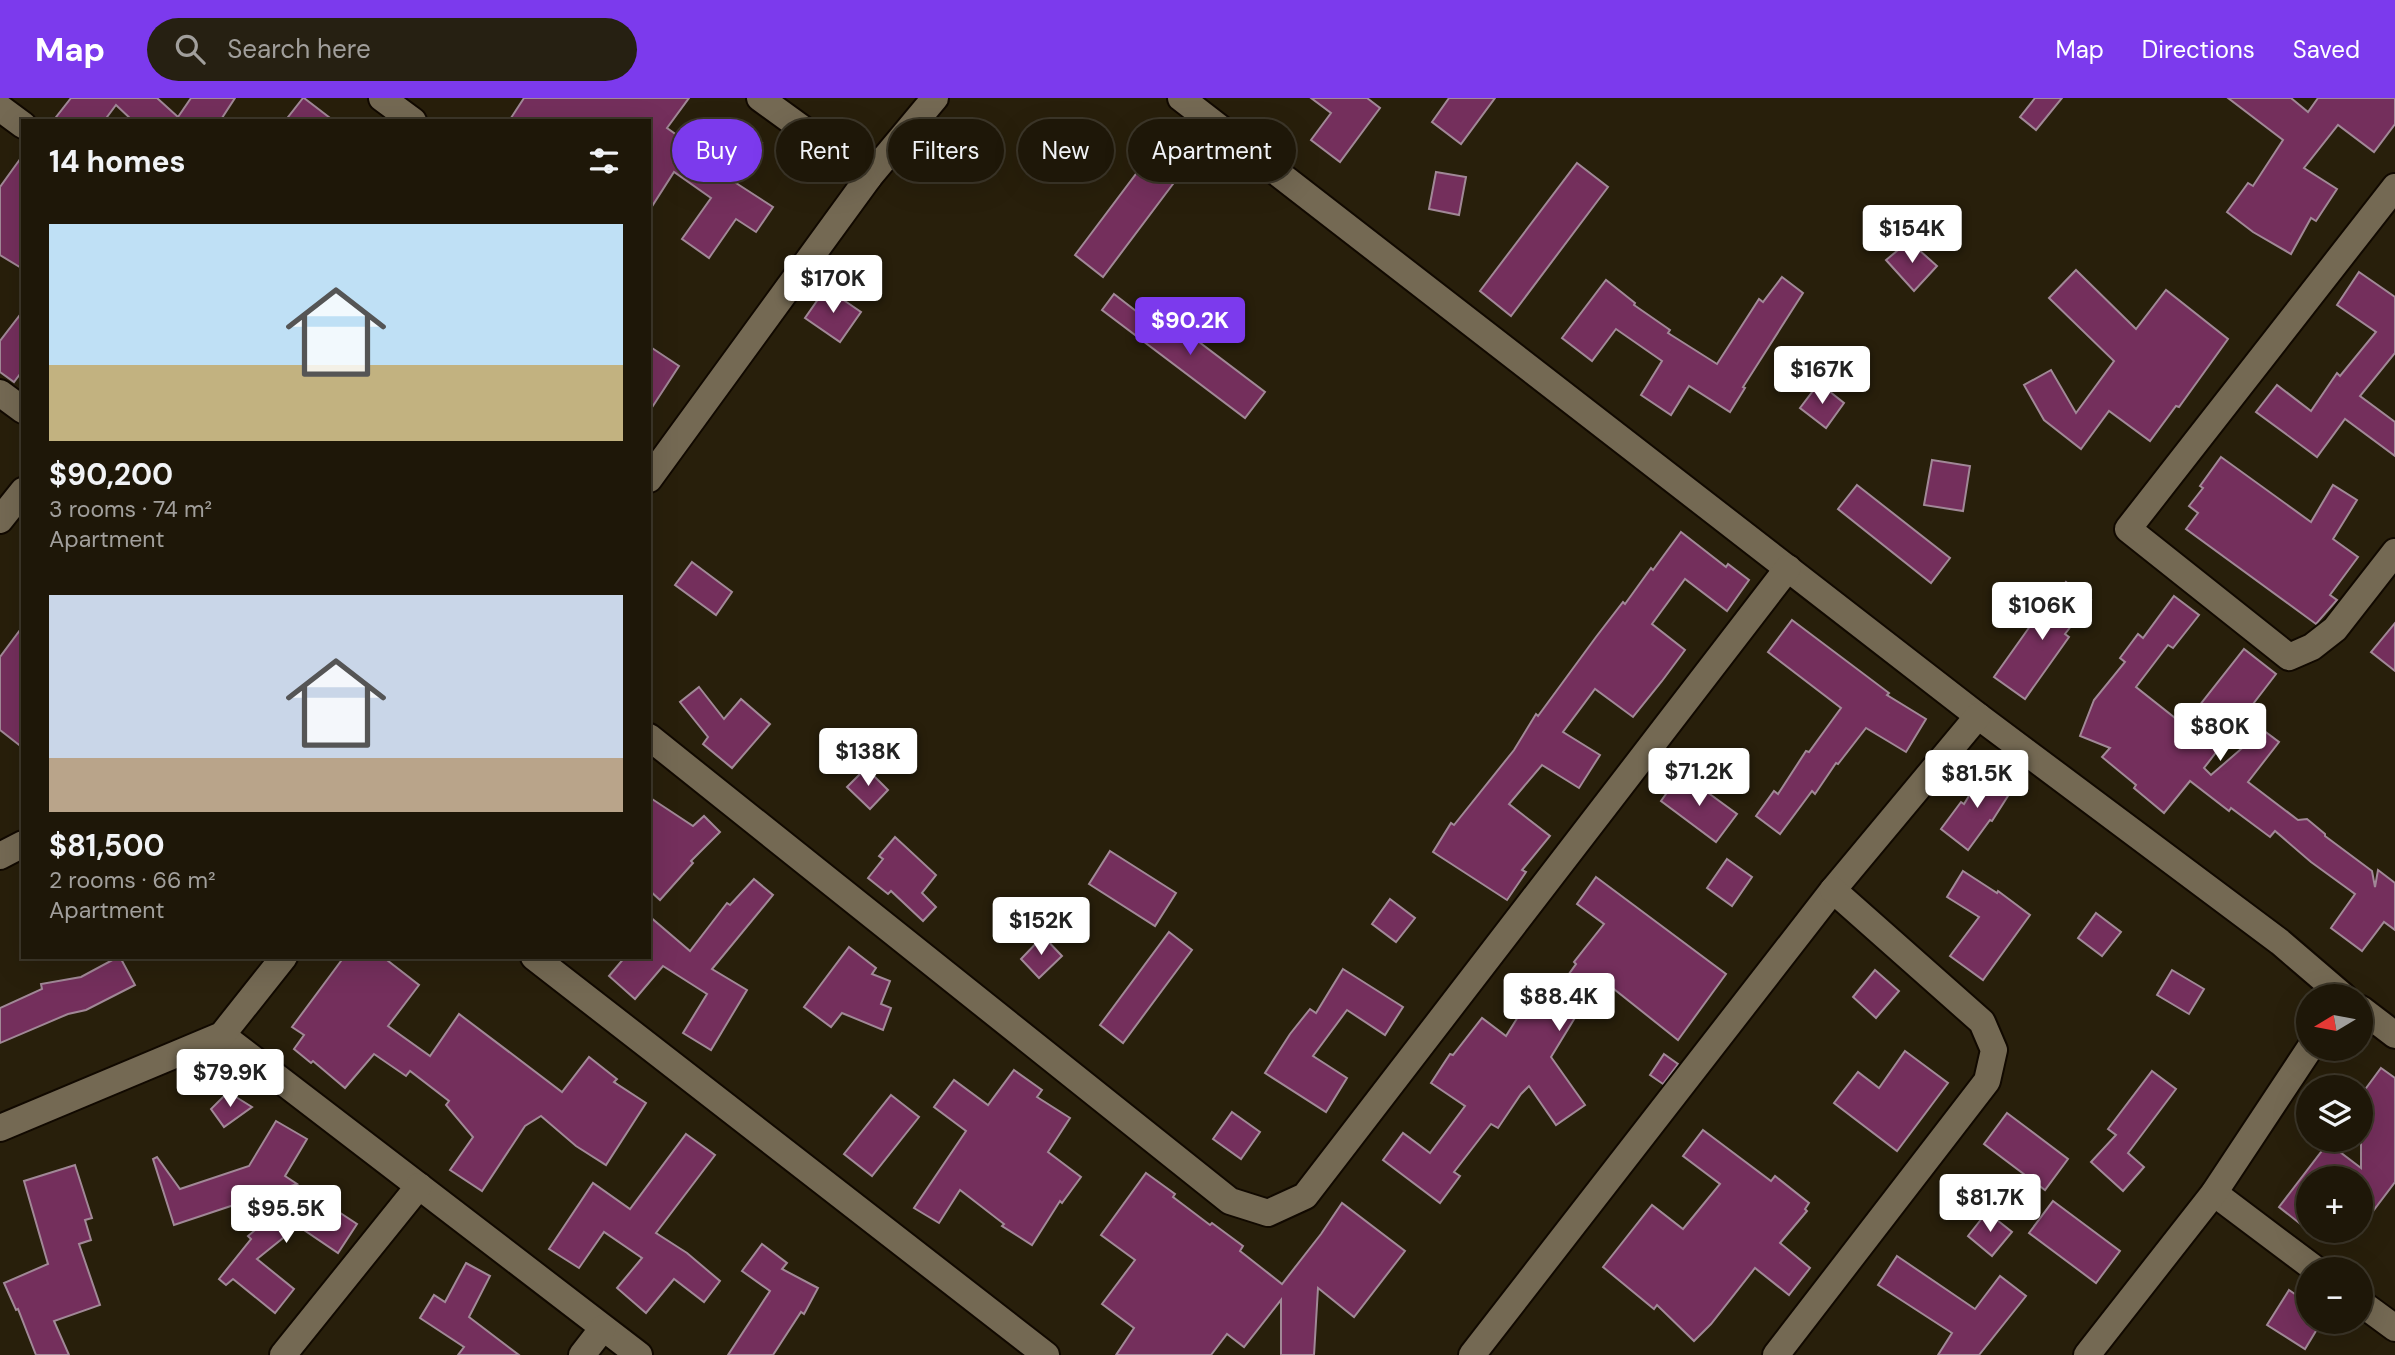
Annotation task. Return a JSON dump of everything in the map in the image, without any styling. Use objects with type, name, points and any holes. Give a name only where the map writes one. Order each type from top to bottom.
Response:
[{"type":"street","points":[[382,98],[410,119]]},
{"type":"street","points":[[760,98],[789,119]]},
{"type":"street","points":[[874,171],[934,98]]},
{"type":"street","points":[[1181,98],[1978,716],[2280,942],[2329,984]]},
{"type":"street","points":[[0,108],[21,124]]},
{"type":"street","points":[[651,476],[865,182]]},
{"type":"street","points":[[2394,191],[2128,529],[2289,657],[2312,647],[2336,629],[2395,552]]},
{"type":"street","points":[[0,393],[21,409]]},
{"type":"street","points":[[0,520],[21,494]]},
{"type":"street","points":[[651,739],[1230,1201],[1268,1213],[1305,1196],[1788,568]]},
{"type":"street","points":[[1472,1355],[1833,890],[1978,716]]},
{"type":"street","points":[[0,856],[21,845]]},
{"type":"street","points":[[1776,1355],[1987,1082],[1994,1050],[1982,1022],[1833,890]]},
{"type":"street","points":[[0,1128],[222,1035],[282,959]]},
{"type":"street","points":[[537,959],[1046,1355]]},
{"type":"street","points":[[2373,1018],[2395,1035]]},
{"type":"street","points":[[222,1035],[639,1355]]},
{"type":"street","points":[[2087,1355],[2214,1193],[2301,1061]]},
{"type":"street","points":[[283,1355],[419,1186]]},
{"type":"street","points":[[2214,1193],[2299,1257]]},
{"type":"street","points":[[2373,1312],[2395,1328]]},
{"type":"street","points":[[582,1355],[603,1328]]},
{"type":"building","points":[[71,98],[157,98],[178,117],[191,98],[235,98],[221,119],[131,119],[116,105],[106,119],[55,119]]},
{"type":"building","points":[[304,98],[331,119],[287,119]]},
{"type":"building","points":[[524,98],[689,98],[667,128],[672,132],[672,175],[651,208],[651,119],[510,119]]},
{"type":"building","points":[[1311,98],[1367,98],[1380,108],[1340,162],[1311,140],[1331,113]]},
{"type":"building","points":[[1449,98],[1495,98],[1461,144],[1432,122]]},
{"type":"building","points":[[2035,98],[2062,98],[2036,130],[2020,117]]},
{"type":"building","points":[[2228,98],[2291,98],[2308,112],[2318,98],[2395,98],[2395,124],[2374,152],[2338,125],[2304,168],[2337,189],[2316,221],[2311,218],[2291,254],[2253,232],[2227,212],[2248,183],[2253,186],[2283,140]]},
{"type":"building","points":[[21,158],[21,268],[0,255],[0,187]]},
{"type":"building","points":[[1577,163],[1608,187],[1511,316],[1480,291]]},
{"type":"building","points":[[1436,172],[1466,177],[1459,215],[1429,209]]},
{"type":"building","points":[[688,182],[737,182],[773,207],[756,232],[736,219],[709,258],[682,239],[711,198]]},
{"type":"building","points":[[1130,182],[1174,182],[1103,277],[1075,255]]},
{"type":"building","points":[[1909,241],[1937,266],[1914,291],[1886,260]]},
{"type":"building","points":[[2076,270],[2136,329],[2166,290],[2228,339],[2179,407],[2176,406],[2150,441],[2109,411],[2081,449],[2044,420],[2024,385],[2051,370],[2076,413],[2114,361],[2049,298]]},
{"type":"building","points":[[2359,272],[2395,297],[2395,353],[2360,396],[2395,422],[2395,456],[2345,419],[2317,457],[2256,412],[2277,385],[2311,411],[2337,373],[2340,376],[2376,332],[2337,305]]},
{"type":"building","points":[[1782,277],[1803,293],[1730,412],[1689,386],[1671,415],[1641,395],[1662,361],[1616,329],[1592,361],[1562,338],[1606,280],[1635,303],[1634,305],[1670,330],[1668,333],[1717,364],[1759,299],[1763,302]]},
{"type":"building","points":[[826,288],[861,312],[840,342],[805,318]]},
{"type":"building","points":[[1114,294],[1158,328],[1166,317],[1265,392],[1245,418],[1102,310]]},
{"type":"building","points":[[21,314],[21,373],[14,382],[0,372],[0,341]]},
{"type":"building","points":[[651,347],[679,366],[651,409]]},
{"type":"building","points":[[1819,383],[1844,403],[1826,428],[1800,408]]},
{"type":"building","points":[[2221,457],[2311,522],[2333,485],[2357,500],[2333,539],[2358,557],[2330,595],[2337,600],[2316,624],[2186,529],[2198,513],[2189,506]]},
{"type":"building","points":[[1932,460],[1970,466],[1963,511],[1924,505]]},
{"type":"building","points":[[1857,485],[1950,558],[1931,583],[1838,509]]},
{"type":"building","points":[[1681,532],[1726,567],[1728,564],[1749,580],[1727,611],[1685,579],[1652,624],[1685,650],[1633,717],[1595,689],[1563,732],[1600,755],[1579,788],[1542,765],[1509,804],[1550,836],[1522,870],[1526,872],[1507,900],[1433,852],[1451,823],[1454,825],[1514,750],[1536,714],[1538,716],[1623,602],[1625,604]]},
{"type":"building","points":[[692,562],[732,592],[716,615],[675,585]]},
{"type":"building","points":[[2066,582],[2091,600],[2065,634],[2069,637],[2025,699],[1994,677],[2038,615],[2040,616]]},
{"type":"building","points":[[2174,596],[2199,615],[2173,648],[2168,645],[2136,687],[2184,725],[2244,649],[2276,674],[2204,768],[2211,775],[2263,730],[2279,742],[2248,782],[2298,820],[2307,819],[2372,871],[2375,887],[2378,870],[2395,883],[2395,930],[2384,922],[2362,951],[2331,928],[2355,894],[2275,831],[2270,837],[2231,808],[2229,811],[2190,781],[2164,813],[2102,757],[2110,748],[2080,736],[2094,700],[2125,662],[2120,658],[2138,634],[2143,638]]},
{"type":"building","points":[[1792,620],[1889,693],[1887,695],[1926,719],[1906,752],[1866,728],[1838,764],[1836,763],[1815,794],[1812,791],[1780,834],[1756,816],[1774,791],[1778,794],[1806,751],[1809,752],[1841,708],[1768,652]]},
{"type":"building","points":[[2395,623],[2395,671],[2371,652]]},
{"type":"building","points":[[21,629],[21,746],[0,730],[0,657]]},
{"type":"building","points":[[699,687],[724,719],[741,699],[770,724],[732,768],[703,744],[708,737],[680,702]]},
{"type":"building","points":[[866,768],[888,790],[870,809],[847,787]]},
{"type":"building","points":[[1985,770],[2013,788],[1992,821],[1990,820],[1968,850],[1941,829],[1961,802],[1964,804]]},
{"type":"building","points":[[1681,773],[1737,814],[1716,842],[1661,801]]},
{"type":"building","points":[[651,798],[693,826],[704,816],[720,832],[691,861],[693,863],[660,900],[651,892]]},
{"type":"building","points":[[895,837],[936,875],[922,893],[936,907],[923,921],[891,891],[888,894],[868,878],[883,859],[879,856]]},
{"type":"building","points":[[1110,851],[1176,893],[1155,926],[1089,884]]},
{"type":"building","points":[[1727,859],[1752,877],[1732,906],[1707,888]]},
{"type":"building","points":[[1963,871],[1997,893],[1998,891],[2030,915],[1983,980],[1950,956],[1979,917],[1947,897]]},
{"type":"building","points":[[1596,877],[1726,974],[1678,1040],[1605,982],[1579,1018],[1576,1016],[1551,1057],[1585,1105],[1556,1125],[1529,1086],[1498,1128],[1491,1124],[1454,1172],[1460,1176],[1440,1203],[1383,1160],[1403,1133],[1430,1153],[1465,1106],[1431,1083],[1450,1054],[1453,1055],[1482,1018],[1506,1036],[1528,1001],[1543,1010],[1576,964],[1574,962],[1604,924],[1577,904]]},
{"type":"building","points":[[754,879],[773,895],[712,969],[747,990],[711,1050],[683,1033],[707,994],[663,966],[635,999],[609,976],[623,959],[651,959],[651,918],[690,951],[727,903],[730,905]]},
{"type":"building","points":[[1390,899],[1415,918],[1396,942],[1372,924]]},
{"type":"building","points":[[2096,913],[2121,932],[2102,956],[2078,938]]},
{"type":"building","points":[[1169,932],[1192,950],[1123,1043],[1100,1025]]},
{"type":"building","points":[[1043,936],[1062,956],[1039,978],[1021,959]]},
{"type":"building","points":[[849,947],[876,968],[872,974],[890,981],[881,1004],[891,1008],[883,1030],[842,1013],[831,1027],[804,1007]]},
{"type":"building","points":[[114,959],[121,959],[135,985],[86,1010],[68,1014],[0,1043],[0,1008],[42,989],[41,984],[81,977]]},
{"type":"building","points":[[343,959],[386,959],[419,985],[388,1026],[430,1056],[459,1014],[562,1092],[589,1057],[617,1079],[614,1082],[646,1103],[606,1165],[576,1146],[541,1116],[525,1126],[482,1191],[450,1170],[473,1137],[446,1105],[449,1101],[410,1071],[406,1076],[374,1054],[345,1088],[294,1049],[304,1035],[292,1027]]},
{"type":"building","points":[[1343,969],[1403,1007],[1385,1035],[1347,1010],[1313,1056],[1347,1078],[1326,1112],[1265,1073],[1310,1009],[1316,1013]]},
{"type":"building","points":[[1875,970],[1899,991],[1876,1018],[1853,997]]},
{"type":"building","points":[[2172,970],[2204,989],[2189,1014],[2157,995]]},
{"type":"building","points":[[1905,1051],[1948,1083],[1897,1151],[1834,1103],[1858,1072],[1879,1088]]},
{"type":"building","points":[[1664,1054],[1678,1064],[1663,1084],[1650,1075]]},
{"type":"building","points":[[2381,1068],[2395,1078],[2395,1182],[2373,1211],[2373,1166],[2361,1166],[2361,1152],[2373,1152],[2373,1079]]},
{"type":"building","points":[[1014,1070],[1042,1090],[1037,1097],[1070,1118],[1048,1152],[1081,1177],[1062,1203],[1060,1201],[1032,1245],[1002,1226],[1004,1224],[960,1190],[939,1223],[914,1208],[966,1131],[934,1107],[954,1080],[988,1105]]},
{"type":"building","points":[[2152,1071],[2176,1089],[2128,1153],[2144,1167],[2123,1191],[2091,1162],[2116,1135],[2108,1129]]},
{"type":"building","points":[[228,1092],[252,1107],[224,1127],[211,1109]]},
{"type":"building","points":[[891,1095],[919,1117],[872,1176],[844,1154]]},
{"type":"building","points":[[1232,1112],[1260,1132],[1241,1159],[1213,1139]]},
{"type":"building","points":[[2007,1113],[2068,1159],[2045,1190],[1984,1144]]},
{"type":"building","points":[[276,1121],[307,1139],[285,1176],[297,1184],[174,1225],[153,1159],[157,1157],[180,1189],[249,1166]]},
{"type":"building","points":[[1703,1130],[1771,1181],[1775,1176],[1809,1203],[1805,1209],[1807,1211],[1780,1243],[1810,1268],[1789,1295],[1755,1268],[1711,1324],[1694,1341],[1657,1305],[1654,1309],[1603,1267],[1652,1205],[1683,1229],[1720,1184],[1683,1156]]},
{"type":"building","points":[[686,1134],[715,1155],[656,1233],[687,1253],[720,1281],[704,1302],[674,1279],[646,1313],[617,1288],[642,1258],[604,1232],[579,1268],[549,1249],[593,1183],[630,1209]]},
{"type":"building","points":[[2321,1152],[2340,1152],[2358,1166],[2310,1166]]},
{"type":"building","points":[[75,1165],[92,1218],[85,1220],[91,1240],[79,1244],[100,1305],[54,1321],[69,1355],[36,1355],[18,1309],[16,1310],[4,1283],[48,1264],[24,1181]]},
{"type":"building","points":[[1146,1173],[1210,1225],[1212,1223],[1243,1246],[1240,1251],[1282,1284],[1342,1203],[1405,1251],[1354,1317],[1318,1288],[1314,1355],[1281,1355],[1281,1300],[1244,1347],[1227,1334],[1211,1355],[1116,1355],[1134,1328],[1102,1304],[1135,1260],[1101,1235]]},
{"type":"building","points":[[2296,1185],[2296,1220],[2279,1207]]},
{"type":"building","points":[[304,1189],[357,1224],[338,1253],[298,1226],[257,1259],[294,1289],[275,1313],[233,1279],[226,1285],[219,1279],[251,1239],[248,1236]]},
{"type":"building","points":[[2053,1201],[2120,1251],[2096,1283],[2029,1233]]},
{"type":"building","points":[[1987,1212],[2012,1232],[1992,1256],[1968,1236]]},
{"type":"building","points":[[762,1244],[787,1263],[782,1269],[818,1288],[804,1314],[801,1312],[773,1355],[728,1355],[770,1291],[742,1271]]},
{"type":"building","points":[[1897,1256],[1975,1309],[2000,1276],[2026,1296],[1979,1355],[1938,1355],[1952,1333],[1878,1285]]},
{"type":"building","points":[[466,1263],[490,1276],[469,1317],[519,1355],[458,1355],[464,1347],[420,1318],[434,1295],[445,1302]]},
{"type":"building","points":[[2289,1290],[2296,1295],[2296,1334],[2314,1334],[2305,1349],[2267,1325]]}]
